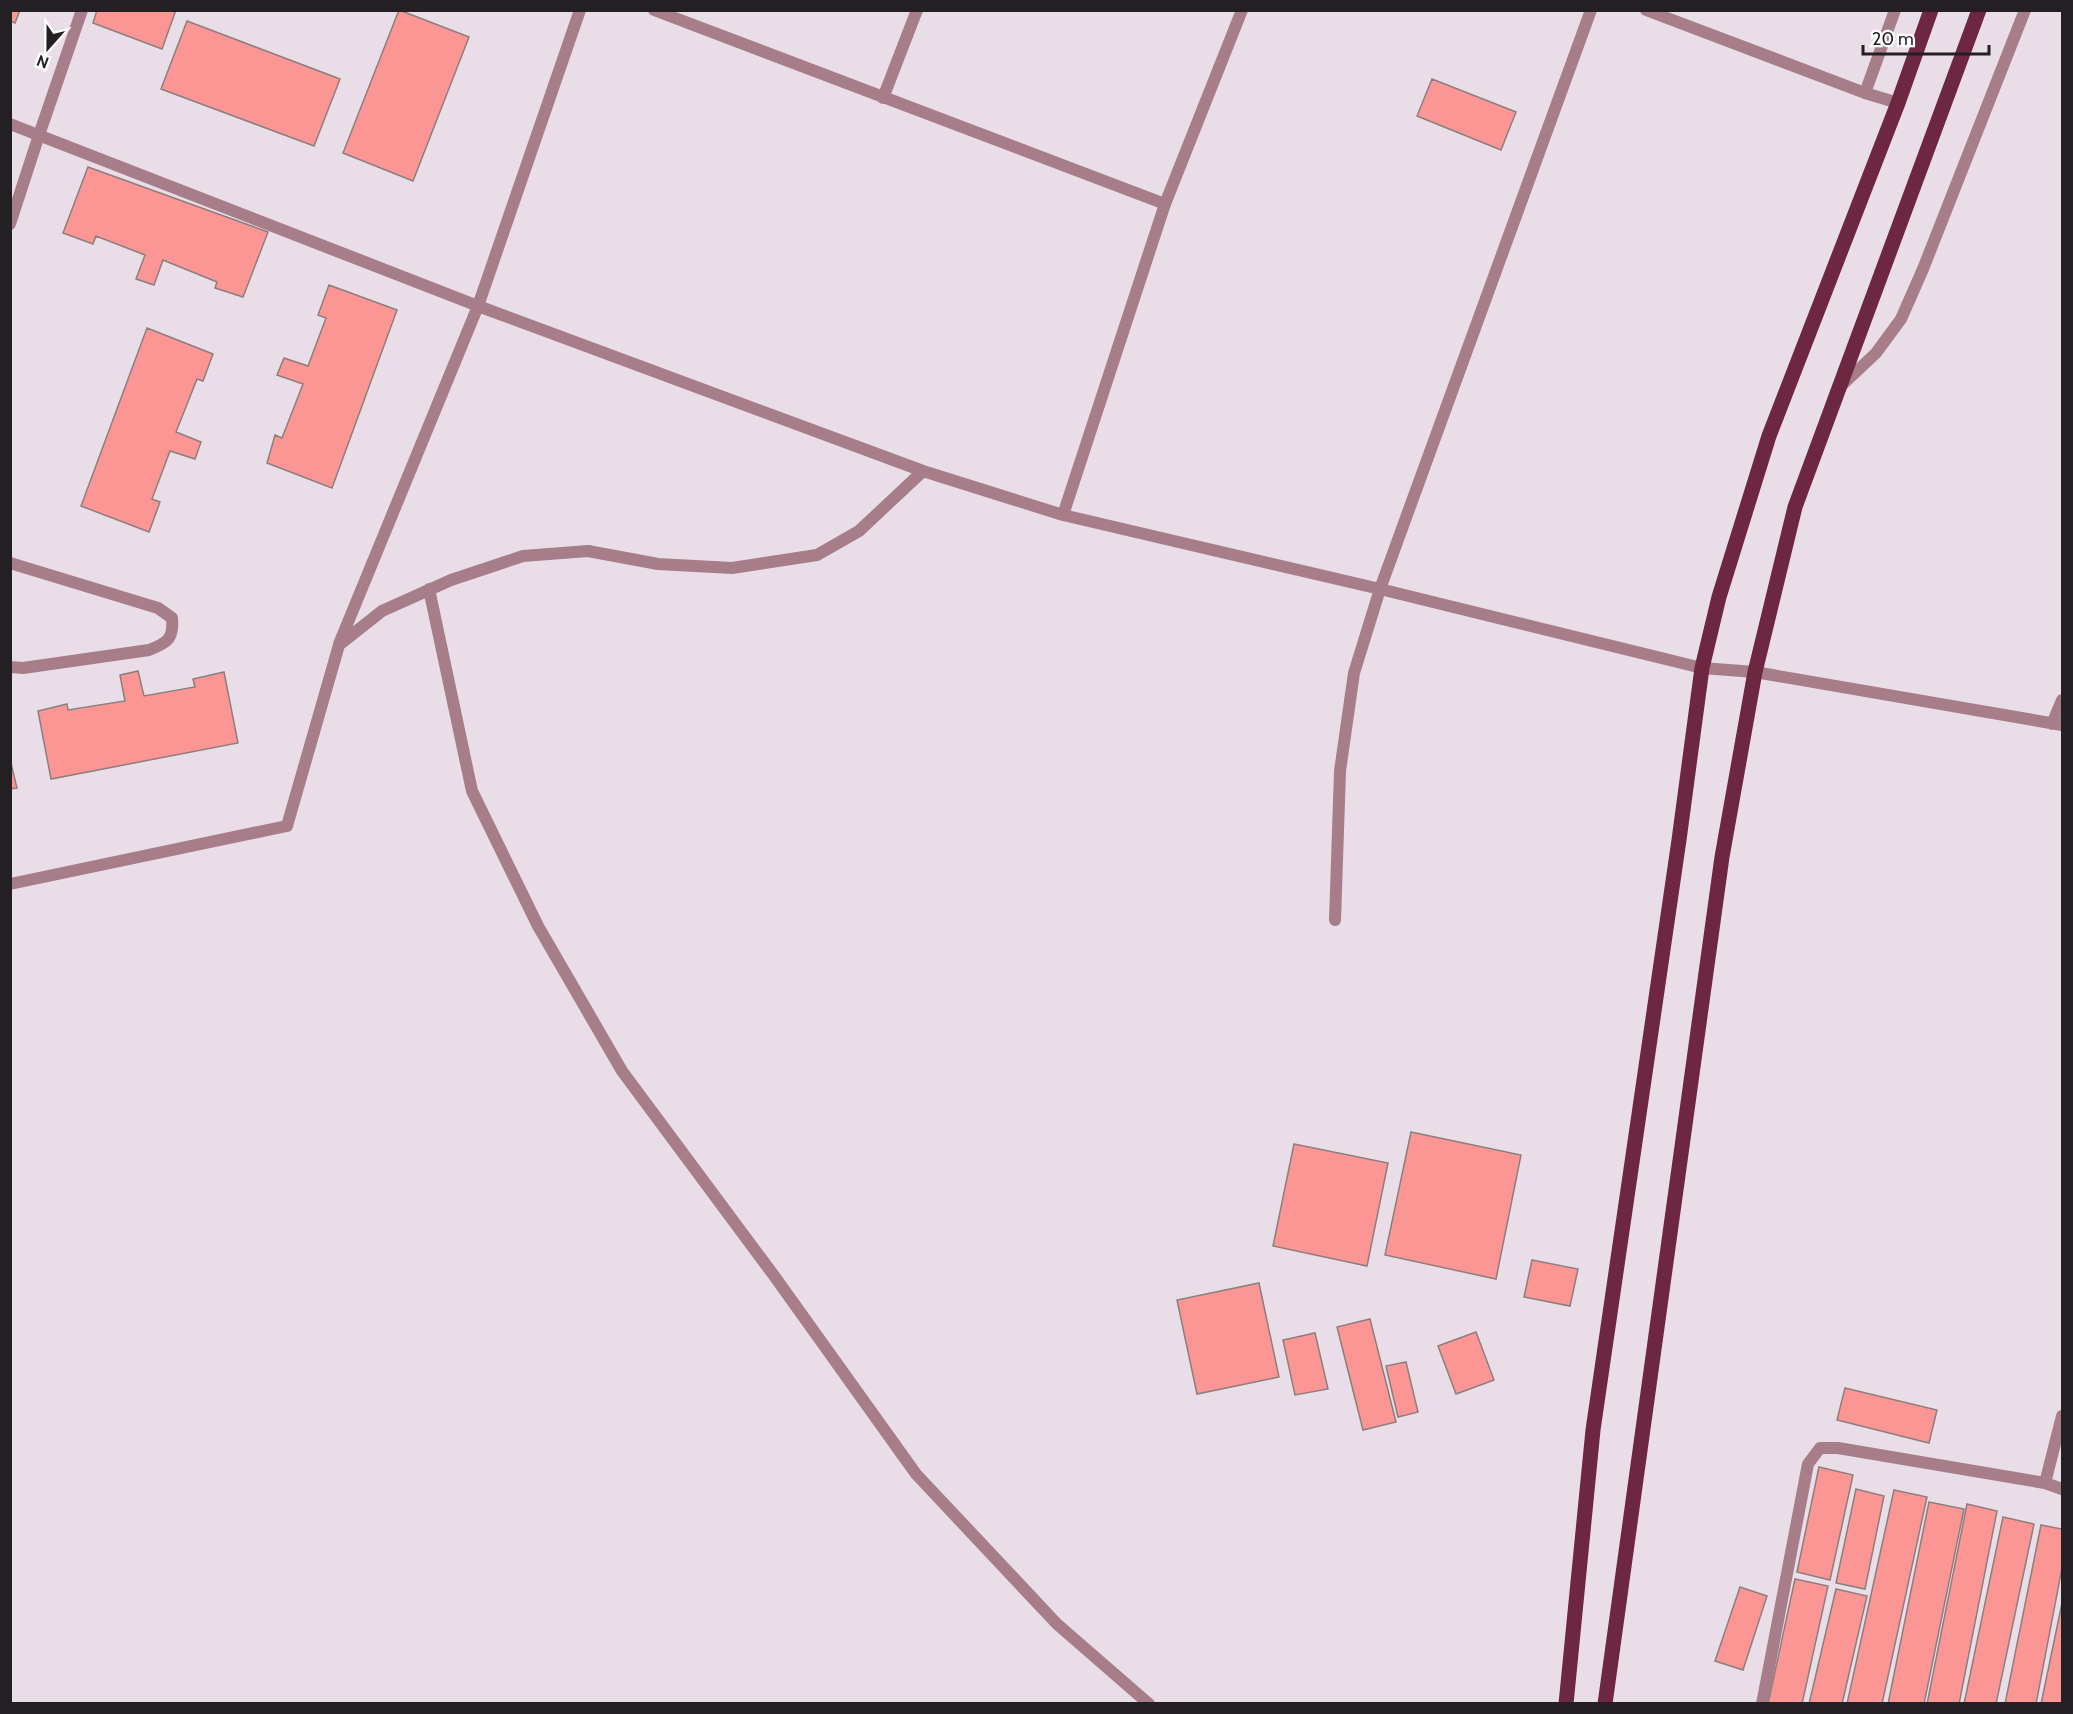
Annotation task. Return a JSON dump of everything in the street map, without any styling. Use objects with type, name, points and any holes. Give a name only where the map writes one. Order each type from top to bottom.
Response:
[{"type":"main road","points":[[1566,1704],[1593,1430],[1702,668],[1719,597],[1768,436],[1898,103],[1931,10]]},
{"type":"main road","points":[[1605,1704],[1722,857],[1755,672],[1795,507],[1979,10]]},
{"type":"street","points":[[10,224],[82,10]]},
{"type":"street","points":[[10,884],[287,826],[339,645],[478,306],[580,10]]},
{"type":"street","points":[[654,10],[1165,204]]},
{"type":"street","points":[[883,98],[917,10]]},
{"type":"street","points":[[1063,515],[1165,204],[1242,10]]},
{"type":"street","points":[[1335,920],[1340,771],[1354,673],[1380,589],[1591,10]]},
{"type":"street","points":[[1646,10],[1865,93],[1898,103]]},
{"type":"street","points":[[1865,93],[1895,10]]},
{"type":"street","points":[[1838,388],[1876,353],[1901,319],[2025,10]]},
{"type":"street","points":[[10,124],[478,306],[924,471],[1063,515],[1380,589],[1702,668],[1755,672],[2057,724],[2062,700]]},
{"type":"street","points":[[339,645],[382,611],[461,576],[523,556],[588,551],[658,564],[732,568],[817,555],[859,531],[924,471]]},
{"type":"street","points":[[10,563],[158,608],[172,618],[173,631],[165,644],[149,650],[23,668],[10,667]]},
{"type":"street","points":[[429,589],[472,790],[538,926],[622,1071],[775,1277],[916,1474],[1057,1624],[1149,1704]]},
{"type":"street","points":[[2045,1483],[2062,1416]]},
{"type":"street","points":[[1762,1704],[1808,1464],[1820,1448],[1838,1448],[2045,1483],[2062,1489]]},
{"type":"building","points":[[10,10],[20,10],[15,23],[10,21]]},
{"type":"building","points":[[97,10],[176,10],[162,49],[93,23]]},
{"type":"building","points":[[399,10],[469,37],[413,181],[343,153]]},
{"type":"building","points":[[187,21],[340,79],[314,146],[161,89]]},
{"type":"building","points":[[1432,79],[1516,112],[1501,150],[1417,116]]},
{"type":"building","points":[[88,167],[268,232],[243,297],[215,288],[217,282],[163,260],[154,285],[136,279],[145,255],[96,236],[93,244],[63,233]]},
{"type":"building","points":[[329,285],[397,310],[332,488],[267,463],[275,435],[282,438],[303,384],[277,375],[284,358],[308,366],[326,318],[318,315]]},
{"type":"building","points":[[147,328],[213,354],[203,381],[197,379],[176,432],[201,442],[195,459],[170,451],[152,499],[160,502],[149,532],[81,506]]},
{"type":"building","points":[[138,671],[144,696],[195,687],[193,679],[224,672],[238,743],[51,779],[38,711],[67,704],[68,710],[125,701],[120,675]]},
{"type":"building","points":[[10,759],[17,788],[10,789]]},
{"type":"building","points":[[1411,1132],[1521,1155],[1496,1279],[1385,1255]]},
{"type":"building","points":[[1294,1144],[1388,1163],[1367,1266],[1273,1246]]},
{"type":"building","points":[[1532,1260],[1578,1269],[1570,1306],[1524,1297]]},
{"type":"building","points":[[1259,1283],[1279,1377],[1197,1394],[1177,1300]]},
{"type":"building","points":[[1370,1319],[1396,1422],[1363,1430],[1337,1327]]},
{"type":"building","points":[[1476,1332],[1494,1380],[1456,1394],[1438,1346]]},
{"type":"building","points":[[1315,1333],[1328,1389],[1295,1395],[1283,1340]]},
{"type":"building","points":[[1406,1362],[1418,1412],[1398,1417],[1386,1366]]},
{"type":"building","points":[[1845,1388],[1937,1410],[1929,1443],[1837,1420]]},
{"type":"building","points":[[1819,1467],[1853,1475],[1830,1580],[1797,1572]]},
{"type":"building","points":[[1856,1489],[1884,1496],[1865,1589],[1836,1583]]},
{"type":"building","points":[[1894,1490],[1927,1497],[1882,1704],[1847,1704]]},
{"type":"building","points":[[1929,1502],[1964,1509],[1924,1704],[1888,1704]]},
{"type":"building","points":[[1967,1504],[1997,1511],[1959,1704],[1927,1704]]},
{"type":"building","points":[[2003,1517],[2034,1524],[1996,1704],[1964,1704]]},
{"type":"building","points":[[2041,1525],[2062,1529],[2062,1568],[2036,1704],[2005,1704]]},
{"type":"building","points":[[1795,1579],[1828,1586],[1802,1704],[1768,1704]]},
{"type":"building","points":[[1740,1587],[1767,1596],[1743,1670],[1715,1661]]},
{"type":"building","points":[[1836,1589],[1867,1596],[1842,1704],[1809,1704]]},
{"type":"building","points":[[2062,1603],[2062,1704],[2041,1704]]}]
